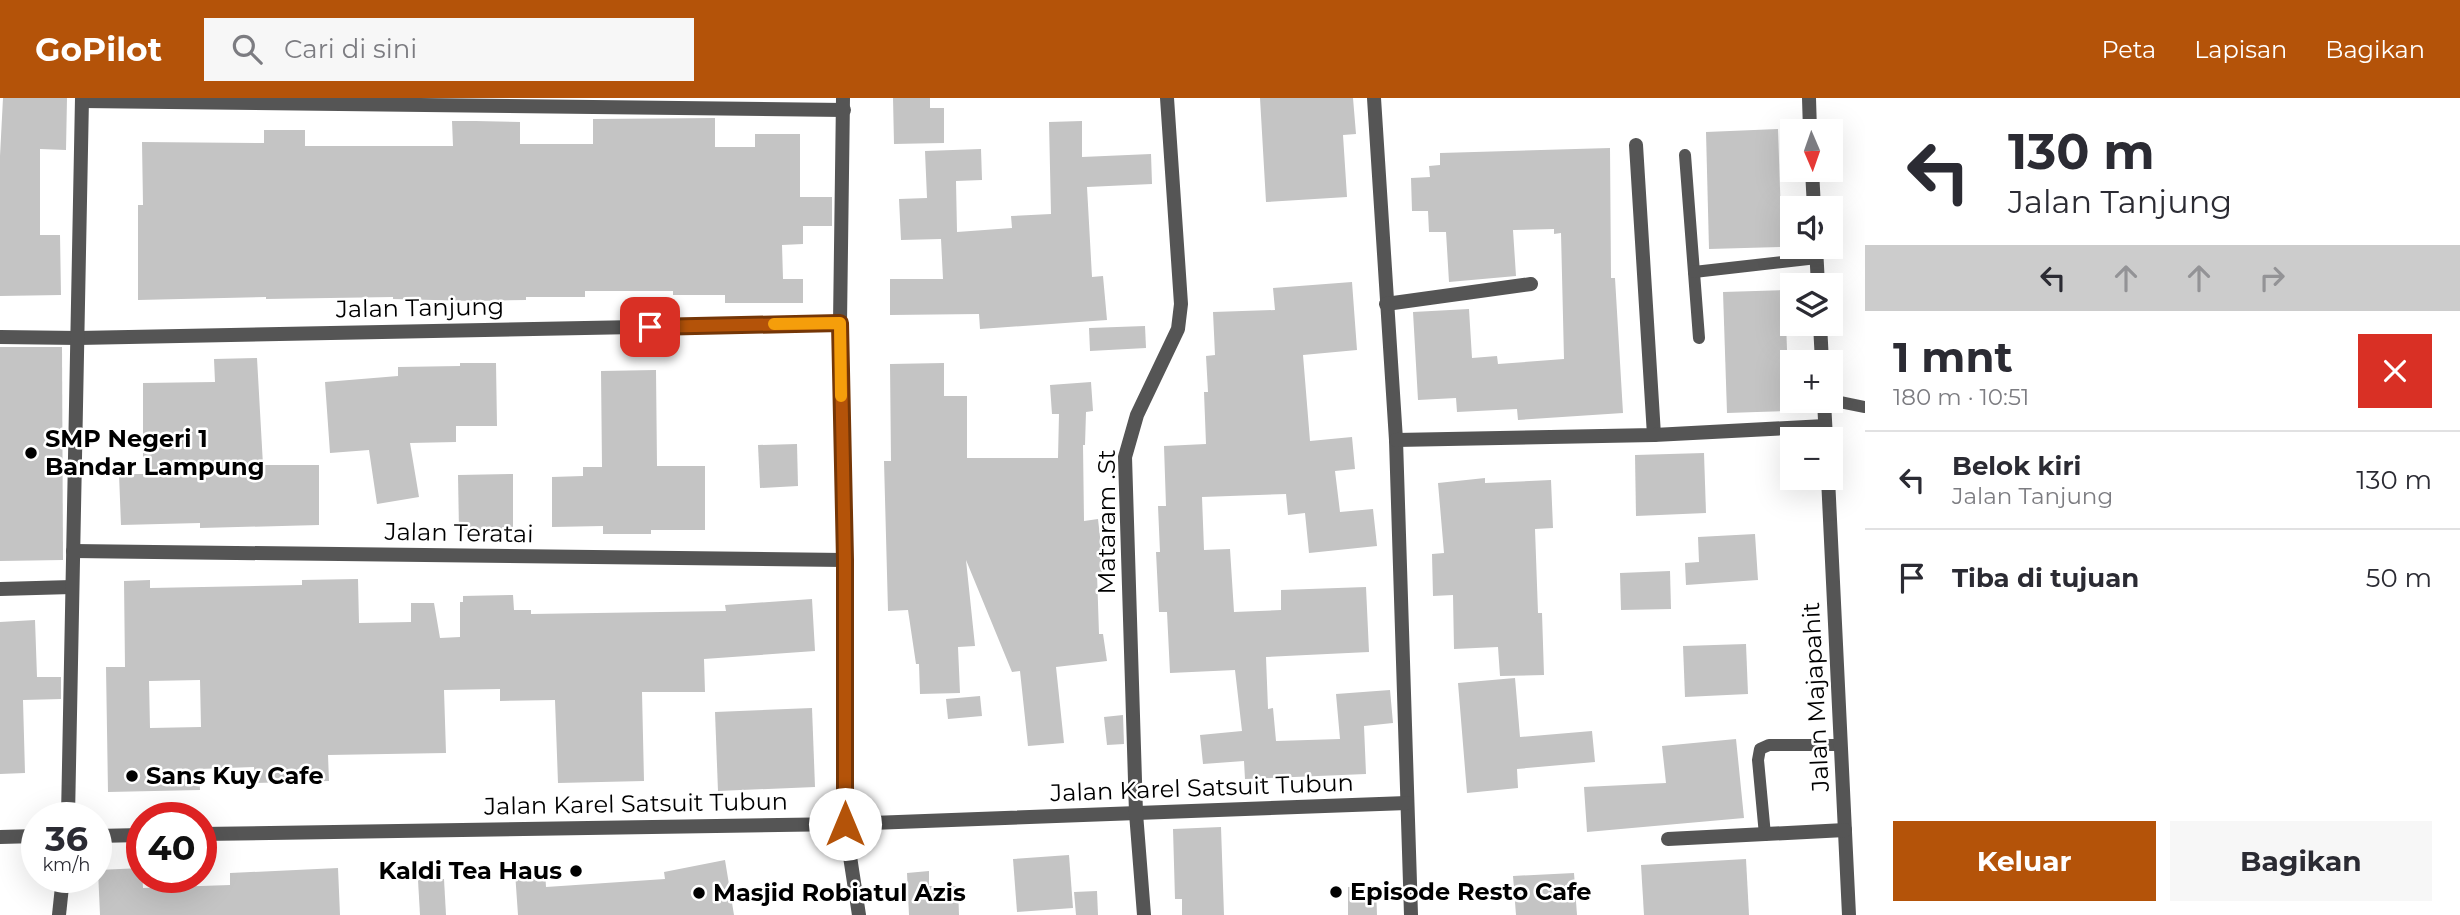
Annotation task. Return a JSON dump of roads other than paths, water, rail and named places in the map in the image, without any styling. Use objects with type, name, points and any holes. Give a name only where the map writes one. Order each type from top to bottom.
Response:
[{"type":"street","name":"Mataram .St","points":[[1144,915],[1136,813],[1125,457],[1137,415],[1170,348],[1180,317],[1167,98]]},
{"type":"street","points":[[1374,98],[1396,440],[1411,915]]},
{"type":"street","points":[[1809,98],[1810,119]]},
{"type":"street","points":[[68,802],[82,99],[843,104],[840,323],[845,560],[845,824],[859,915]]},
{"type":"street","points":[[1636,145],[1654,436]]},
{"type":"street","points":[[1386,304],[1531,284]]},
{"type":"street","name":"Jalan Tanjung","points":[[0,337],[78,338],[840,323]]},
{"type":"street","points":[[1396,440],[1780,433]]},
{"type":"street","name":"Jalan Majapahit","points":[[1829,490],[1849,915]]},
{"type":"street","name":"Jalan Teratai","points":[[73,551],[845,560]]},
{"type":"street","points":[[0,589],[72,587]]},
{"type":"street","name":"Jalan Karel Satsuit Tubun","points":[[217,834],[845,824],[1407,803]]},
{"type":"street","points":[[1668,839],[1845,830]]},
{"type":"street","points":[[0,837],[21,836]]},
{"type":"street","points":[[59,915],[61,893]]},
{"type":"lane","points":[[1685,155],[1699,338]]},
{"type":"lane","points":[[1694,272],[1780,258]]},
{"type":"lane","points":[[1843,403],[1865,407]]},
{"type":"lane","points":[[1765,835],[1758,760],[1760,749],[1769,745],[1841,745]]},
{"type":"place","name":"SMP Negeri 1 Bandar Lampung","points":[[31,453]]},
{"type":"place","name":"Sans Kuy Cafe","points":[[132,776]]},
{"type":"place","name":"Kaldi Tea Haus","points":[[576,871]]},
{"type":"place","name":"Episode Resto Cafe","points":[[1336,892]]},
{"type":"place","name":"Masjid Robiatul Azis","points":[[699,893]]}]
